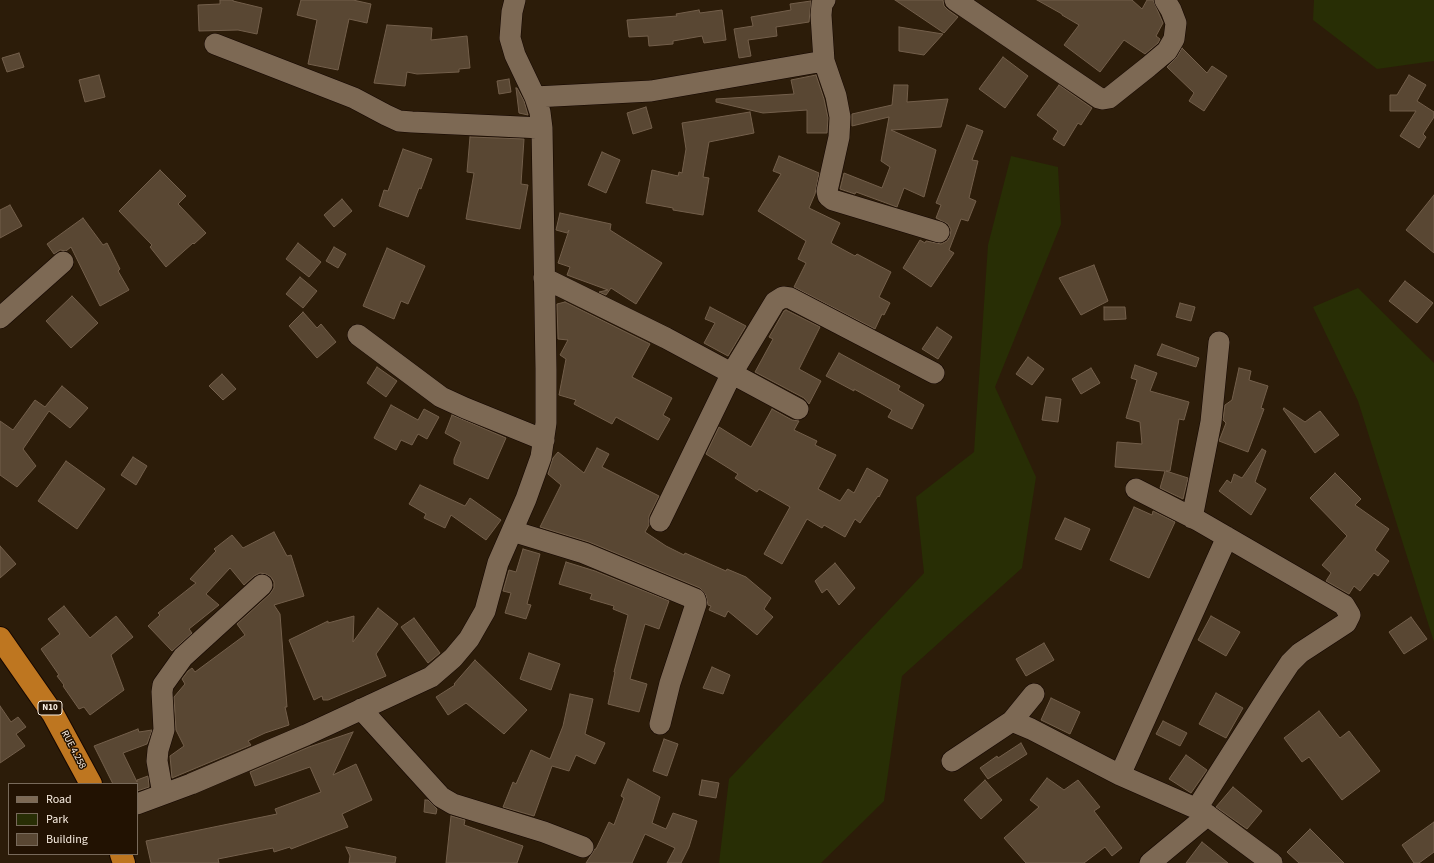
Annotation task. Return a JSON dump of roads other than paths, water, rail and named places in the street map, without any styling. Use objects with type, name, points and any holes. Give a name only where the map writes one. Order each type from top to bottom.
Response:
[{"type":"highway","name":"RUE 4.258","points":[[0,638],[53,714],[90,783]]},
{"type":"street","points":[[138,804],[191,784],[306,735],[431,677],[453,658],[470,639],[485,611],[498,564],[526,499],[541,457],[546,424],[542,128],[540,112],[535,97],[515,55],[510,38],[512,12],[515,0]]},
{"type":"street","points":[[824,0],[821,15],[824,61],[836,96],[840,116],[839,137],[826,191],[828,196],[833,200],[939,232]]},
{"type":"street","points":[[955,0],[1103,100],[1109,98],[1148,67],[1167,51],[1171,45],[1174,39],[1176,23],[1165,0]]},
{"type":"street","points":[[215,44],[354,98],[399,121],[542,128]]},
{"type":"street","points":[[535,97],[651,91],[824,61]]},
{"type":"street","points":[[0,318],[63,262]]},
{"type":"street","points":[[544,278],[666,338],[798,409]]},
{"type":"street","points":[[660,521],[732,373],[775,302],[782,297],[790,298],[934,373]]},
{"type":"street","points":[[358,335],[441,397],[544,440]]},
{"type":"street","points":[[1192,518],[1211,422],[1219,342]]},
{"type":"street","points":[[1136,489],[1227,537],[1344,605],[1350,615],[1346,623],[1300,653],[1290,663],[1272,690],[1202,812],[1150,863]]},
{"type":"street","points":[[512,531],[584,553],[695,599],[696,604],[670,684],[660,724]]},
{"type":"street","points":[[1120,775],[1227,537]]},
{"type":"street","points":[[163,794],[157,761],[158,750],[164,730],[163,685],[183,657],[262,585]]},
{"type":"street","points":[[952,762],[1012,721],[1034,694]]},
{"type":"street","points":[[361,709],[441,796],[453,804],[544,832],[583,847]]},
{"type":"street","points":[[1012,721],[1031,729],[1120,775],[1202,812],[1272,863]]}]
